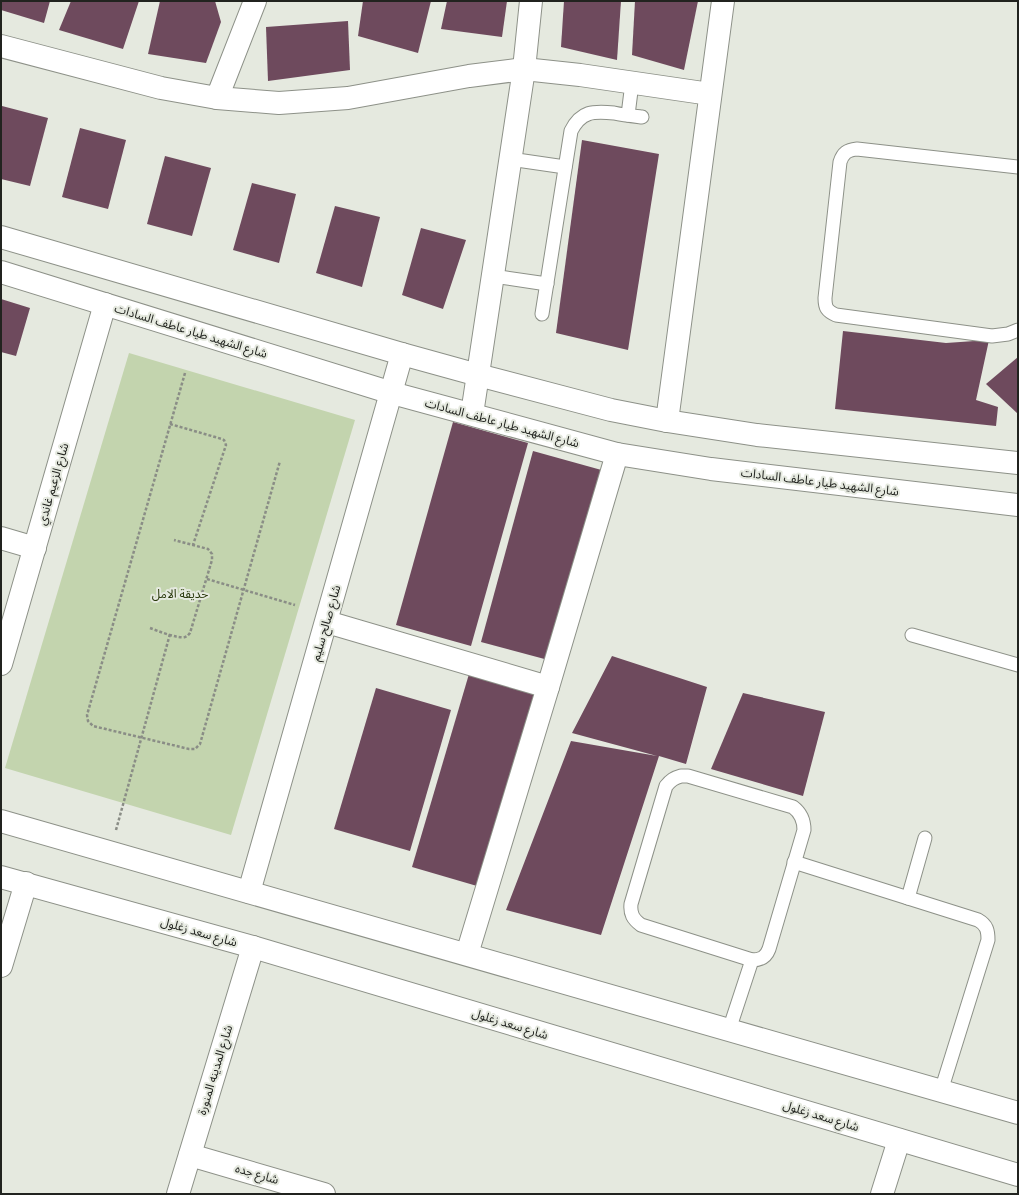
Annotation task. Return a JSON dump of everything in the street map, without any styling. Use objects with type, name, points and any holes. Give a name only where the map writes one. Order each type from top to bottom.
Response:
[{"type":"street","points":[[217,98],[255,1]]},
{"type":"street","points":[[472,414],[524,69],[531,1]]},
{"type":"street","points":[[666,421],[723,1]]},
{"type":"street","points":[[1,46],[161,88],[217,98],[279,103],[348,98],[469,76],[524,69],[580,75],[710,94]]},
{"type":"street","points":[[1,238],[402,354],[611,410],[666,421],[757,435],[1018,463]]},
{"type":"street","name":"شارع الزعيم غاندي","points":[[1,664],[114,270]]},
{"type":"street","name":"شارع الشهيد طيار عاطف السادات","points":[[1,272],[392,393],[617,454],[711,469],[1018,505]]},
{"type":"street","name":"شارع صالح سليم","points":[[249,892],[402,354]]},
{"type":"street","points":[[467,954],[617,454]]},
{"type":"street","points":[[1,538],[35,548]]},
{"type":"street","points":[[327,622],[548,687]]},
{"type":"street","points":[[1,821],[1018,1113]]},
{"type":"street","name":"شارع سعد زغلول","points":[[1,877],[253,947],[1018,1175]]},
{"type":"street","points":[[1,966],[26,883]]},
{"type":"street","name":"شارع المدينه المنورة","points":[[178,1194],[253,947]]},
{"type":"street","points":[[882,1194],[899,1140]]},
{"type":"street","name":"شارع جده","points":[[190,1155],[324,1194]]},
{"type":"lane","points":[[628,115],[632,83]]},
{"type":"lane","points":[[542,314],[571,131],[575,123],[590,113],[600,112],[642,117]]},
{"type":"lane","points":[[1018,167],[857,149],[845,152],[840,162],[825,298],[826,309],[830,313],[836,315],[992,336],[1008,334],[1018,330]]},
{"type":"lane","points":[[510,159],[565,167]]},
{"type":"lane","points":[[493,276],[547,284]]},
{"type":"lane","points":[[912,635],[1018,665]]},
{"type":"lane","points":[[688,776],[793,807],[798,811],[804,823],[804,830],[794,862],[767,954],[758,960],[752,960],[641,925],[632,917],[630,910],[631,904],[666,786],[675,778],[688,776]]},
{"type":"lane","points":[[908,898],[925,838]]},
{"type":"lane","points":[[794,862],[978,920],[983,922],[987,928],[988,940],[941,1091]]},
{"type":"lane","points":[[729,1030],[752,960]]},
{"type":"path","points":[[185,373],[87,715],[88,721],[93,726],[189,749],[198,747],[201,741],[280,461]]},
{"type":"path","points":[[170,424],[222,439],[226,445],[194,545]]},
{"type":"path","points":[[150,628],[182,637],[188,635],[207,579],[212,560],[212,554],[208,549],[174,540]]},
{"type":"path","points":[[207,579],[295,605]]},
{"type":"path","points":[[110,852],[170,634]]},
{"type":"green space","name":"حديقة الامل","points":[[129,353],[355,420],[231,835],[5,768]]},
{"type":"building","points":[[1,1],[50,1],[44,23],[1,10]]},
{"type":"building","points":[[71,1],[139,1],[123,49],[59,30]]},
{"type":"building","points":[[160,1],[215,1],[221,22],[206,63],[148,54]]},
{"type":"building","points":[[363,1],[431,1],[418,53],[358,36]]},
{"type":"building","points":[[447,1],[507,1],[502,37],[441,29]]},
{"type":"building","points":[[564,1],[621,1],[617,60],[561,47]]},
{"type":"building","points":[[635,1],[698,1],[684,70],[632,55]]},
{"type":"building","points":[[348,21],[350,70],[268,81],[266,27]]},
{"type":"building","points":[[2,106],[48,118],[30,186],[1,179]]},
{"type":"building","points":[[80,128],[126,140],[108,209],[62,197]]},
{"type":"building","points":[[582,140],[659,154],[628,350],[556,333]]},
{"type":"building","points":[[165,156],[211,168],[192,236],[147,224]]},
{"type":"building","points":[[252,183],[296,194],[279,263],[233,250]]},
{"type":"building","points":[[335,206],[380,217],[362,287],[316,273]]},
{"type":"building","points":[[421,228],[466,240],[443,309],[402,295]]},
{"type":"building","points":[[1,299],[30,308],[16,356],[1,352]]},
{"type":"building","points":[[843,331],[946,343],[989,340],[976,400],[998,407],[996,426],[835,409]]},
{"type":"building","points":[[1018,357],[1018,414],[986,384]]},
{"type":"building","points":[[453,422],[528,443],[471,646],[396,625]]},
{"type":"building","points":[[533,451],[605,471],[552,661],[481,642]]},
{"type":"building","points":[[612,656],[707,687],[686,764],[659,756],[601,935],[506,910],[571,741],[657,756],[572,733]]},
{"type":"building","points":[[469,674],[535,694],[477,886],[412,867]]},
{"type":"building","points":[[376,688],[451,710],[410,851],[334,829]]},
{"type":"building","points":[[743,693],[825,712],[803,796],[711,769]]}]
